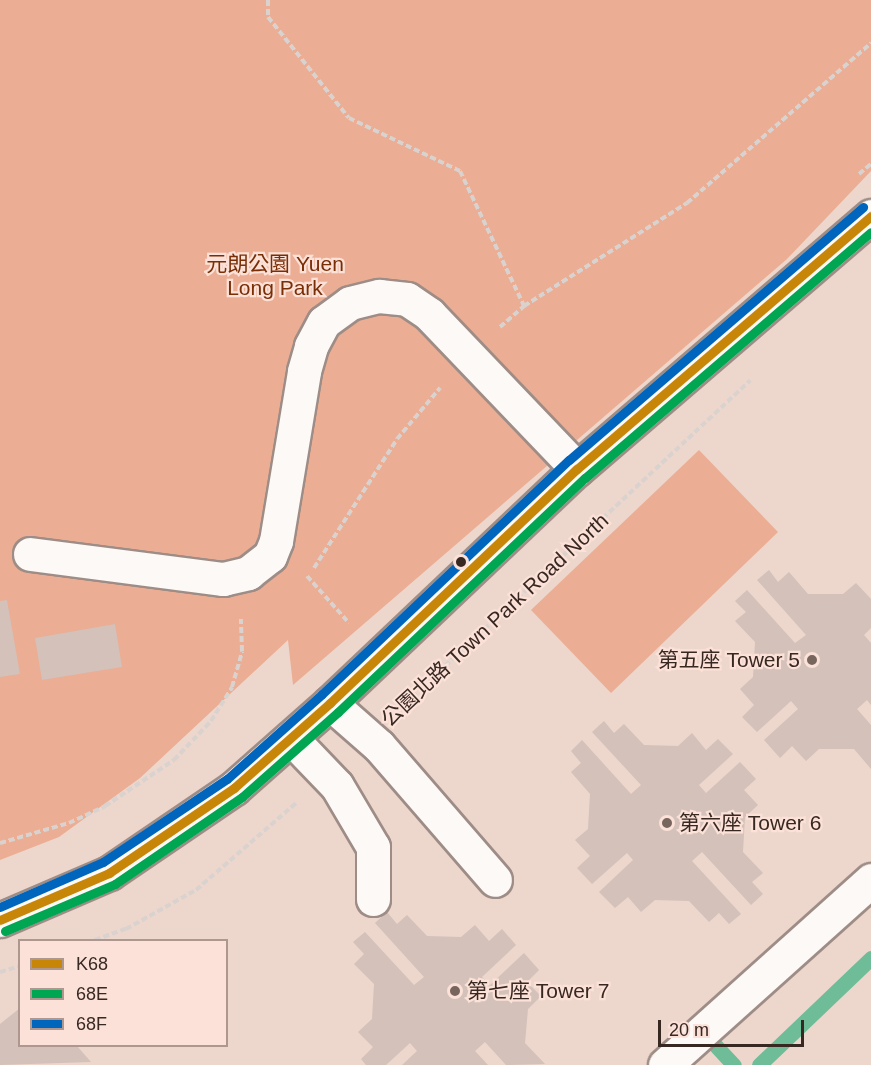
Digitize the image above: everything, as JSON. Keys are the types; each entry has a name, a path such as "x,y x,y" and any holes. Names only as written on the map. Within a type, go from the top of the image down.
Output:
{"street":[{"path":"0,920 109,873 234,788 330,703 577,470 871,216"},
{"path":"30,554 223,579 236,578 270,556 276,541 304,371 324,322 350,303 379,296 407,299 429,314 577,470"},
{"path":"330,703 369,737 495,880"},
{"path":"291,738 326,775 373,847 373,899"},
{"path":"665,1065 871,880"}],"path":[{"path":"267,0 268,17 349,118 460,171 524,306"},
{"path":"347,624 309,576 397,439 468,353 524,306 687,203 871,43"},
{"name":"公園北路 Town Park Road North","path":"369,737 758,372"},
{"path":"0,843 69,823 105,806 155,777 194,742 222,705 239,669 243,632 236,578"},
{"path":"99,939 126,929 196,890 256,841 326,775"},
{"path":"0,972 18,967"}],"green space":[{"name":"元朗公園 Yuen Long Park","path":"0,0 871,0 871,171 787,259 293,685 288,640 140,778 59,837 0,860"},
{"path":"699,450 778,532 611,693 531,610"}],"building":[{"name":"第五座 Tower 5","path":"769,570 778,582 789,572 808,594 843,594 856,583 871,599 871,628 864,635 871,643 871,705 867,700 857,709 871,725 871,769 854,749 819,749 806,761 792,746 780,758 764,740 798,709 791,701 757,732 742,717 754,705 740,689 753,677 755,642 735,621 746,612 735,601 747,590 795,643 806,635 757,580"},
{"path":"7,600 20,674 0,677 0,601"},
{"path":"115,624 122,667 42,680 35,638"},
{"name":"第六座 Tower 6","path":"604,721 614,733 624,724 644,745 678,746 692,733 706,750 718,739 733,754 699,785 706,793 740,762 756,779 744,790 758,805 745,817 743,852 763,873 752,882 763,894 751,905 702,852 692,861 741,914 729,924 719,913 709,922 689,901 655,900 641,912 628,897 615,908 599,892 633,860 627,853 592,884 577,868 590,856 575,840 588,829 590,794 571,772 581,763 571,751 582,740 631,794 641,785 592,732"},
{"name":"第七座 Tower 7","path":"387,912 397,924 407,915 427,936 461,937 475,925 489,941 502,929 516,945 482,977 490,985 524,953 539,970 527,982 541,996 528,1009 525,1043 545,1064 506,1065 485,1042 475,1051 488,1065 402,1065 417,1051 410,1043 386,1065 366,1065 361,1059 373,1047 358,1032 372,1019 374,984 354,964 364,954 353,942 365,932 414,985 424,977 375,923"},
{"path":"18,1010 18,1047 78,1047 91,1062 0,1065 0,1024"}],"waterway":[{"path":"759,1065 871,958"},
{"path":"716,1046 734,1065"}],"transit line":[{"name":"68F","path":"0,907 103,862 227,779 322,694 569,460 863,207"},
{"name":"K68","path":"0,920 109,873 234,788 330,703 577,469 871,216"},
{"name":"68E","path":"5,931 115,884 242,797 338,712 585,478 871,232"}],"place":[{"name":"第五座 Tower 5","path":"812,660"},
{"name":"第六座 Tower 6","path":"667,823"},
{"name":"第七座 Tower 7","path":"455,991"}]}
